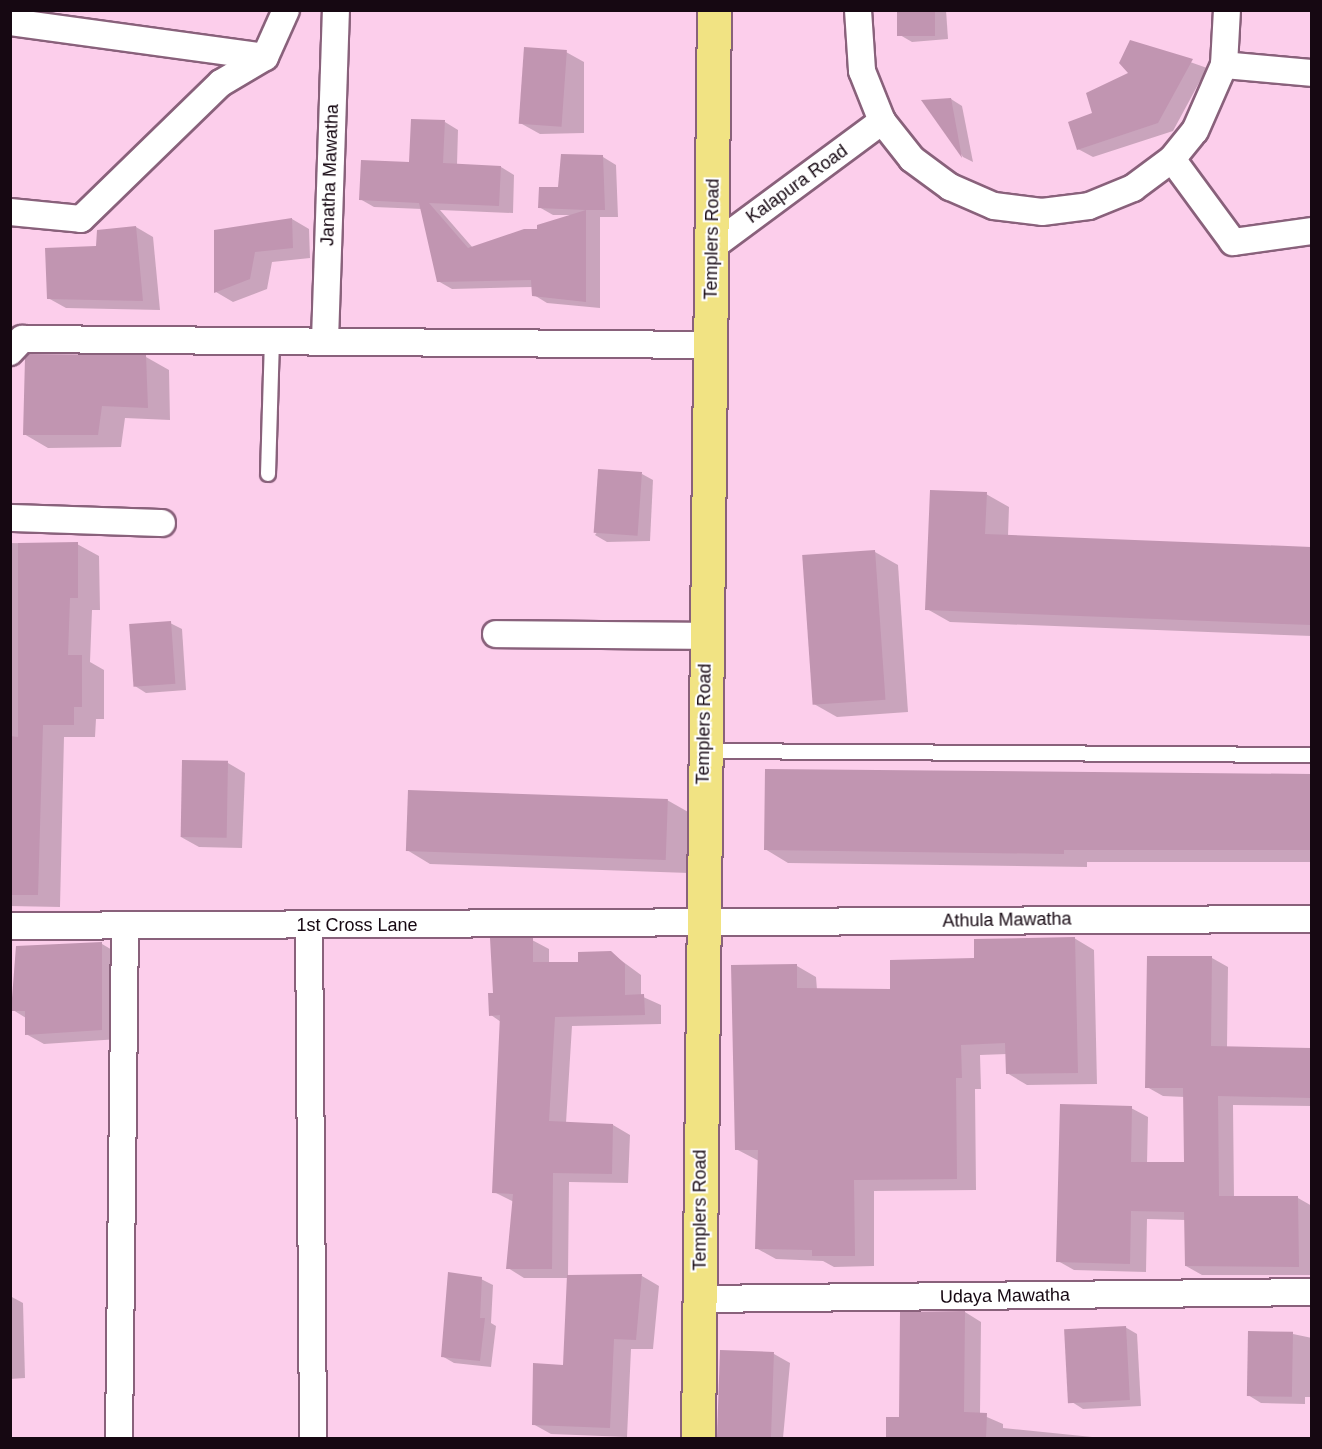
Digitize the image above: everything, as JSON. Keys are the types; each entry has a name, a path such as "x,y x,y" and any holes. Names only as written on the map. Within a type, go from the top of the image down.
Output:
{"main road":[{"name":"Templers Road","path":"698,1438 714,10"}],"street":[{"path":"10,212 81,219 221,83 264,57 286,10"},
{"name":"Janatha Mawatha","path":"325,340 336,10"},
{"path":"858,10 862,71 882,121 912,159 950,187 1004,207 1041,212 1089,206 1133,188 1172,159 1195,131 1224,64 1227,10"},
{"path":"10,22 264,57"},
{"path":"1224,64 1311,73"},
{"name":"Kalapura Road","path":"712,247 882,121"},
{"path":"1172,159 1233,242 1311,231"},
{"path":"10,352 22,339 272,339 710,345"},
{"path":"10,518 162,523"},
{"path":"496,634 706,636"},
{"name":"Athula Mawatha","path":"703,925 1311,919"},
{"path":"309,925 313,1438"},
{"name":"1st Cross Lane","path":"10,926 703,925"},
{"path":"119,1438 125,926"},
{"name":"Udaya Mawatha","path":"699,1299 1311,1292"}],"lane":[{"path":"268,474 272,339"},
{"path":"704,751 1311,755"}],"building":[{"path":"897,10 935,10 935,36 897,36"},
{"path":"1130,40 1193,59 1158,123 1077,150 1068,122 1092,113 1086,93 1128,73 1119,63"},
{"path":"524,47 567,50 562,127 519,124"},
{"path":"951,98 962,158 921,100"},
{"path":"411,119 445,120 443,163 501,166 499,206 429,203 468,248 524,229 537,229 537,225 586,210 586,302 532,296 531,280 437,282 419,203 359,200 361,160 409,162"},
{"path":"561,154 603,155 605,210 538,208 539,187 558,187"},
{"path":"292,218 293,248 255,252 250,279 214,293 214,230"},
{"path":"136,226 143,301 47,299 45,248 96,246 97,230"},
{"path":"29,354 146,355 148,408 102,406 98,435 23,435 25,358"},
{"path":"598,469 642,472 638,536 594,533"},
{"path":"930,490 987,492 985,534 1311,547 1311,625 925,610"},
{"path":"78,542 78,598 70,598 68,655 82,655 82,707 74,707 74,725 43,725 38,895 10,895 10,736 18,737 18,543"},
{"path":"875,550 885,700 813,705 802,555"},
{"path":"171,621 175,684 133,687 129,624"},
{"path":"182,760 228,761 227,838 181,837"},
{"path":"765,769 1311,774 1311,850 1064,850 1064,854 764,850"},
{"path":"408,790 668,799 666,860 406,851"},
{"path":"1075,937 1078,1073 1006,1074 1005,1043 961,1045 962,1078 956,1078 957,1179 854,1180 855,1256 812,1256 812,1250 755,1249 758,1150 735,1150 731,965 797,964 797,988 890,989 890,960 974,958 974,939"},
{"path":"490,938 533,938 533,962 578,962 578,952 611,951 625,964 625,995 644,994 645,1015 555,1017 549,1121 613,1124 612,1174 553,1173 552,1269 506,1269 513,1194 492,1193 500,1015 489,1016 488,993 493,993"},
{"path":"102,942 102,1030 25,1035 25,1011 11,1011 16,946"},
{"path":"1147,956 1212,956 1211,1046 1311,1048 1311,1098 1218,1096 1219,1196 1298,1196 1299,1267 1185,1266 1184,1212 1131,1211 1130,1264 1056,1262 1060,1104 1132,1106 1131,1162 1184,1162 1183,1088 1145,1088"},
{"path":"448,1272 482,1277 480,1318 485,1318 480,1361 441,1357"},
{"path":"642,1274 636,1340 614,1339 610,1428 532,1425 533,1363 563,1365 567,1275"},
{"path":"965,1311 964,1412 987,1413 986,1438 886,1438 886,1417 899,1417 900,1312"},
{"path":"1126,1326 1130,1400 1068,1403 1064,1329"},
{"path":"1248,1331 1293,1332 1292,1397 1247,1396"},
{"path":"720,1350 774,1352 771,1438 717,1438"}]}
